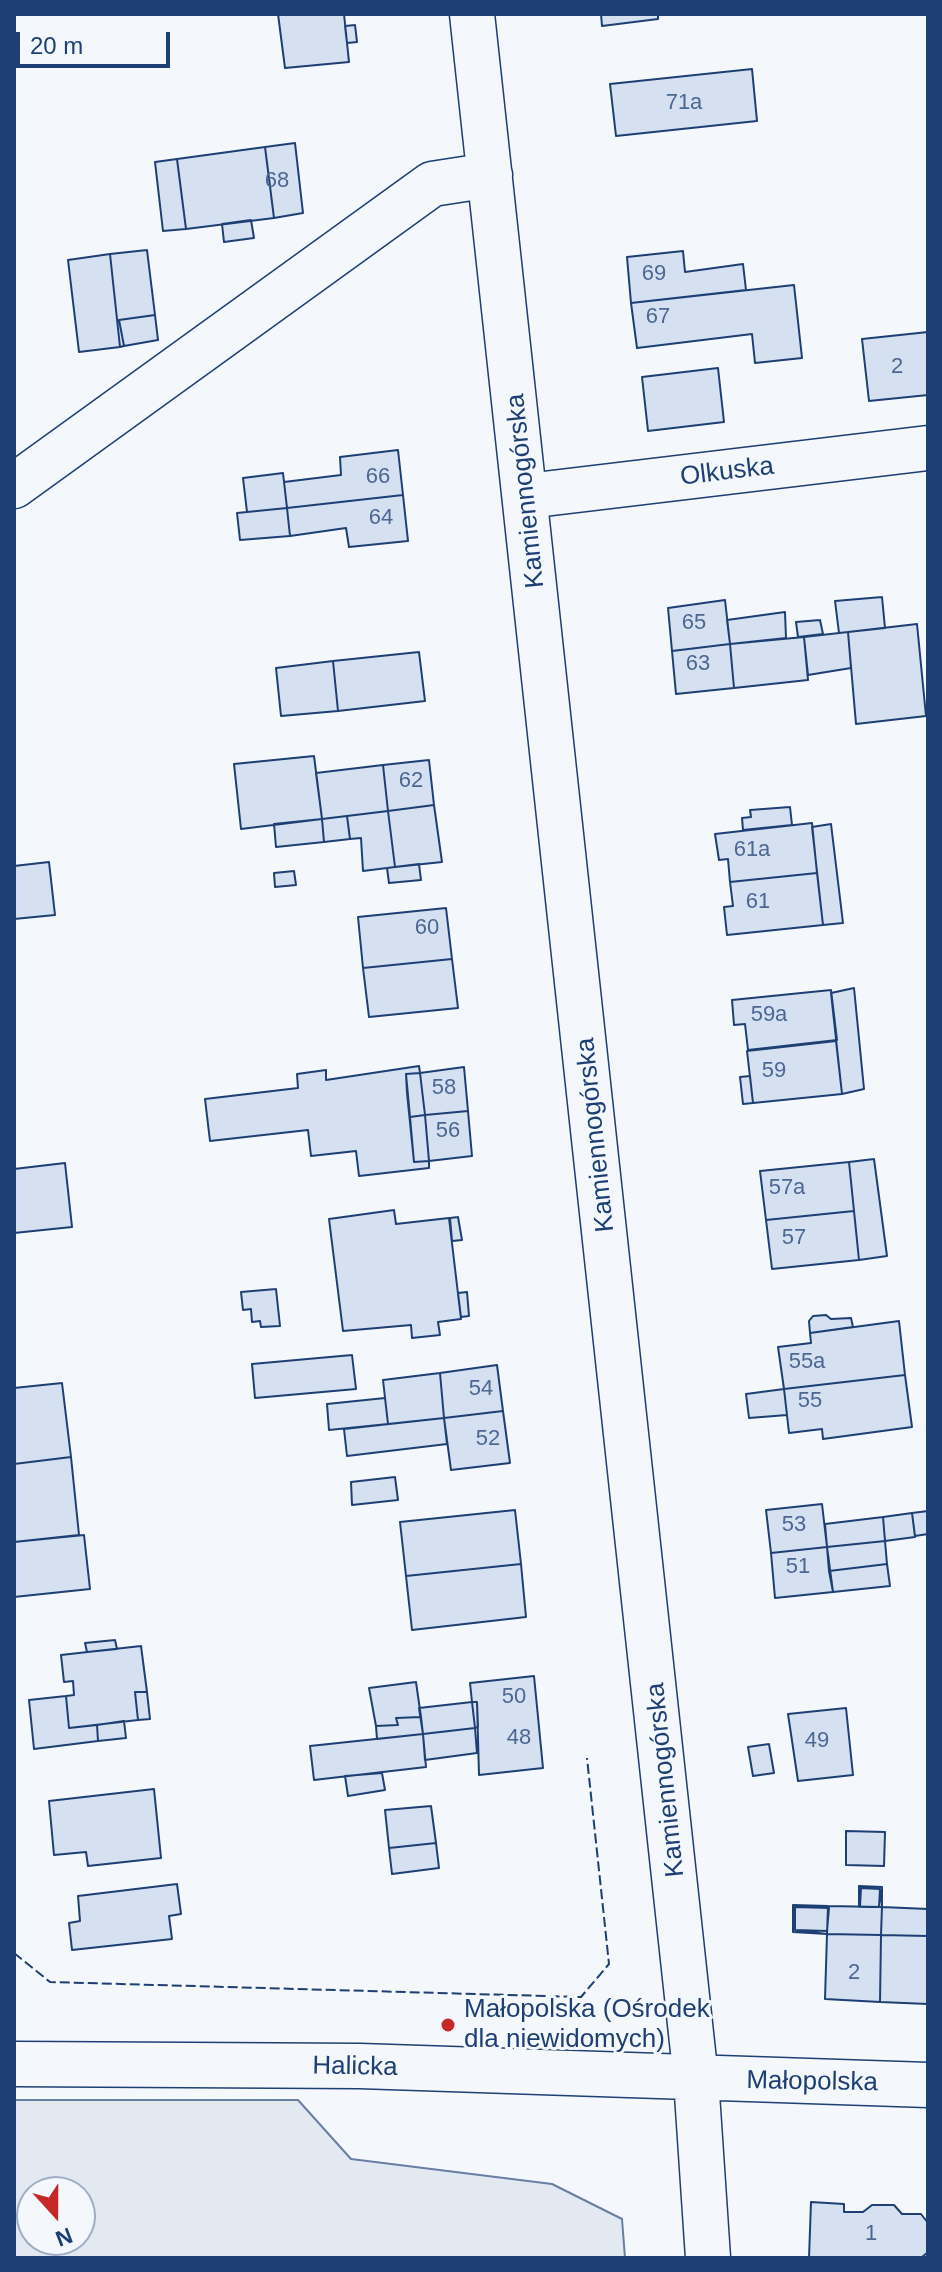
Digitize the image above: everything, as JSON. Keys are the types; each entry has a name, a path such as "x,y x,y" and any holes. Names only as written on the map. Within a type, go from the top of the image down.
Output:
{"street":[{"name":"Kamiennogórska","path":"472,14 527,496 696,2079 708,2258"},
{"path":"14,486 432,184 490,175"},
{"name":"Olkuska","path":"527,496 928,448"},
{"name":"Halicka","path":"14,2064 360,2066 696,2079"},
{"name":"Małopolska","path":"696,2079 928,2085"}],"shaded area":[{"path":"14,2100 298,2100 351,2159 552,2184 622,2219 625,2258 14,2258"}],"building":[{"path":"278,14 344,14 349,62 285,68"},
{"path":"601,14 658,14 658,19 602,26"},
{"path":"355,25 357,42 347,43 345,26"},
{"path":"752,69 757,121 616,136 610,84"},
{"path":"295,143 303,213 274,218 265,147"},
{"path":"265,147 274,218 186,229 177,159"},
{"path":"177,159 186,229 163,231 155,162"},
{"path":"251,220 254,238 224,242 222,224"},
{"path":"147,250 155,315 119,320 124,346 120,347 110,254"},
{"path":"683,251 685,272 743,264 746,290 631,303 627,257"},
{"path":"110,254 120,347 79,352 68,260"},
{"path":"794,285 802,358 755,363 752,334 637,348 631,303"},
{"path":"155,315 158,340 124,346 119,320"},
{"path":"928,332 928,395 869,401 862,339"},
{"path":"718,368 724,422 648,431 642,377"},
{"path":"398,450 403,495 287,508 284,482 341,475 340,457"},
{"path":"283,473 287,508 247,512 243,478"},
{"path":"403,495 408,541 349,547 346,528 290,536 287,508"},
{"path":"287,508 290,536 240,540 237,513"},
{"path":"882,597 885,628 839,633 835,601"},
{"path":"725,600 730,644 672,651 668,608"},
{"path":"785,612 786,638 730,644 727,620"},
{"path":"820,620 823,634 798,637 796,622"},
{"path":"917,624 926,716 856,724 848,632"},
{"path":"848,632 851,668 808,675 804,637"},
{"path":"804,637 808,680 734,688 730,644"},
{"path":"730,644 734,688 676,694 672,651"},
{"path":"419,652 425,701 338,711 333,661"},
{"path":"333,661 338,711 281,716 276,668"},
{"path":"314,756 322,819 241,829 234,764"},
{"path":"429,760 434,805 388,811 383,765"},
{"path":"383,765 388,811 322,819 316,773"},
{"path":"434,805 442,862 395,867 388,811"},
{"path":"790,807 792,825 743,830 742,818 751,817 750,810"},
{"path":"388,811 395,867 363,871 361,838 350,839 347,816"},
{"path":"347,816 350,839 324,842 322,819"},
{"path":"322,819 324,842 276,847 274,824"},
{"path":"812,823 817,873 730,882 728,859 719,860 715,834"},
{"path":"831,824 843,923 823,925 812,827"},
{"path":"49,862 55,915 14,919 14,866"},
{"path":"419,864 421,880 389,883 387,868"},
{"path":"294,871 296,885 275,887 274,873"},
{"path":"817,873 823,925 727,935 724,907 733,906 730,882"},
{"path":"446,908 452,959 363,968 358,917"},
{"path":"452,959 458,1008 369,1017 363,968"},
{"path":"854,988 864,1089 842,1094 831,993"},
{"path":"831,990 837,1040 748,1050 745,1024 734,1025 732,1000"},
{"path":"836,1041 842,1094 753,1103 747,1051"},
{"path":"419,1066 420,1073 406,1074 407,1093 414,1162 429,1161 429,1168 359,1176 356,1151 311,1156 308,1130 210,1141 205,1099 298,1088 297,1074 326,1070 326,1080"},
{"path":"464,1067 468,1111 425,1115 420,1073"},
{"path":"420,1073 425,1115 410,1117 406,1074"},
{"path":"750,1076 753,1103 743,1104 740,1077"},
{"path":"468,1111 472,1156 429,1161 425,1115"},
{"path":"425,1115 429,1161 414,1162 410,1117"},
{"path":"874,1159 887,1256 859,1260 849,1162"},
{"path":"849,1162 854,1211 766,1220 760,1171"},
{"path":"65,1163 72,1227 14,1233 14,1169"},
{"path":"394,1210 396,1224 449,1218 461,1319 438,1322 440,1335 412,1338 411,1325 343,1331 329,1219"},
{"path":"854,1211 859,1260 772,1269 766,1220"},
{"path":"458,1217 462,1240 452,1241 450,1218"},
{"path":"276,1289 280,1326 261,1327 260,1321 252,1322 251,1309 243,1310 241,1292"},
{"path":"467,1292 469,1316 461,1317 458,1293"},
{"path":"826,1315 831,1319 851,1318 853,1327 810,1333 809,1321 813,1316"},
{"path":"899,1321 905,1375 784,1389 778,1347 811,1343 810,1333"},
{"path":"352,1355 356,1389 255,1398 252,1364"},
{"path":"497,1365 503,1411 444,1418 440,1373"},
{"path":"440,1373 444,1418 388,1424 383,1380"},
{"path":"905,1375 912,1427 823,1439 822,1429 789,1433 784,1389"},
{"path":"62,1383 71,1457 14,1464 14,1388"},
{"path":"784,1389 787,1415 749,1418 746,1394"},
{"path":"385,1398 388,1424 329,1430 327,1404"},
{"path":"503,1411 510,1463 451,1470 444,1418"},
{"path":"444,1418 447,1444 347,1456 344,1429"},
{"path":"71,1457 79,1535 14,1542 14,1464"},
{"path":"395,1477 398,1500 352,1505 351,1482"},
{"path":"822,1504 827,1547 771,1553 766,1510"},
{"path":"515,1510 521,1564 406,1576 400,1522"},
{"path":"928,1511 928,1534 915,1536 912,1513"},
{"path":"912,1513 915,1537 885,1541 883,1517"},
{"path":"883,1517 885,1541 827,1547 825,1524"},
{"path":"84,1535 90,1589 14,1597 14,1542"},
{"path":"885,1541 887,1564 829,1571 827,1547"},
{"path":"827,1547 833,1592 775,1598 771,1553"},
{"path":"521,1564 526,1617 412,1630 406,1576"},
{"path":"887,1564 890,1586 833,1592 829,1571"},
{"path":"115,1640 117,1649 87,1652 85,1643"},
{"path":"141,1646 147,1692 135,1692 138,1720 69,1728 66,1696 74,1695 73,1681 64,1682 61,1655"},
{"path":"534,1676 543,1768 479,1775 477,1702 472,1702 470,1683"},
{"path":"416,1682 421,1717 396,1718 398,1725 376,1726 369,1688"},
{"path":"135,1692 147,1692 150,1719 138,1720"},
{"path":"66,1696 69,1728 97,1725 98,1741 34,1749 29,1700"},
{"path":"472,1702 475,1728 423,1734 419,1708"},
{"path":"472,1702 477,1702 478,1727 475,1728"},
{"path":"846,1708 853,1775 798,1781 788,1714"},
{"path":"421,1717 423,1734 377,1739 376,1726 398,1725 396,1718"},
{"path":"124,1721 126,1738 98,1741 97,1725"},
{"path":"475,1728 477,1753 425,1760 423,1734"},
{"path":"423,1734 426,1767 314,1780 310,1746"},
{"path":"769,1744 774,1773 753,1776 748,1747"},
{"path":"382,1773 385,1790 348,1796 345,1776"},
{"path":"154,1789 161,1858 88,1866 86,1852 54,1855 49,1801"},
{"path":"431,1806 436,1843 389,1848 385,1810"},
{"path":"846,1831 885,1832 884,1866 846,1865"},
{"path":"436,1843 439,1868 392,1874 389,1848"},
{"path":"177,1884 181,1914 169,1916 172,1939 72,1950 69,1923 80,1921 78,1896"},
{"path":"859,1886 882,1887 882,1907 880,1889 861,1888 859,1907"},
{"path":"861,1888 880,1889 879,1907 860,1907"},
{"path":"793,1905 828,1906 795,1907 795,1930 827,1934 793,1932"},
{"path":"828,1906 882,1907 881,1935 827,1934"},
{"path":"795,1907 829,1908 827,1931 795,1930"},
{"path":"882,1907 928,1909 928,1936 881,1935"},
{"path":"827,1934 881,1935 880,2002 825,1999"},
{"path":"881,1935 928,1936 928,2004 880,2002"},
{"path":"811,2202 844,2204 844,2212 863,2212 872,2205 894,2205 902,2214 921,2214 928,2223 928,2252 921,2258 809,2258"}],"fence":[{"path":"14,1953 50,1982 581,1997 609,1964 587,1758"}],"place":[{"name":"Małopolska (Ośrodek dla niewidomych)","path":"448,2025"}]}
